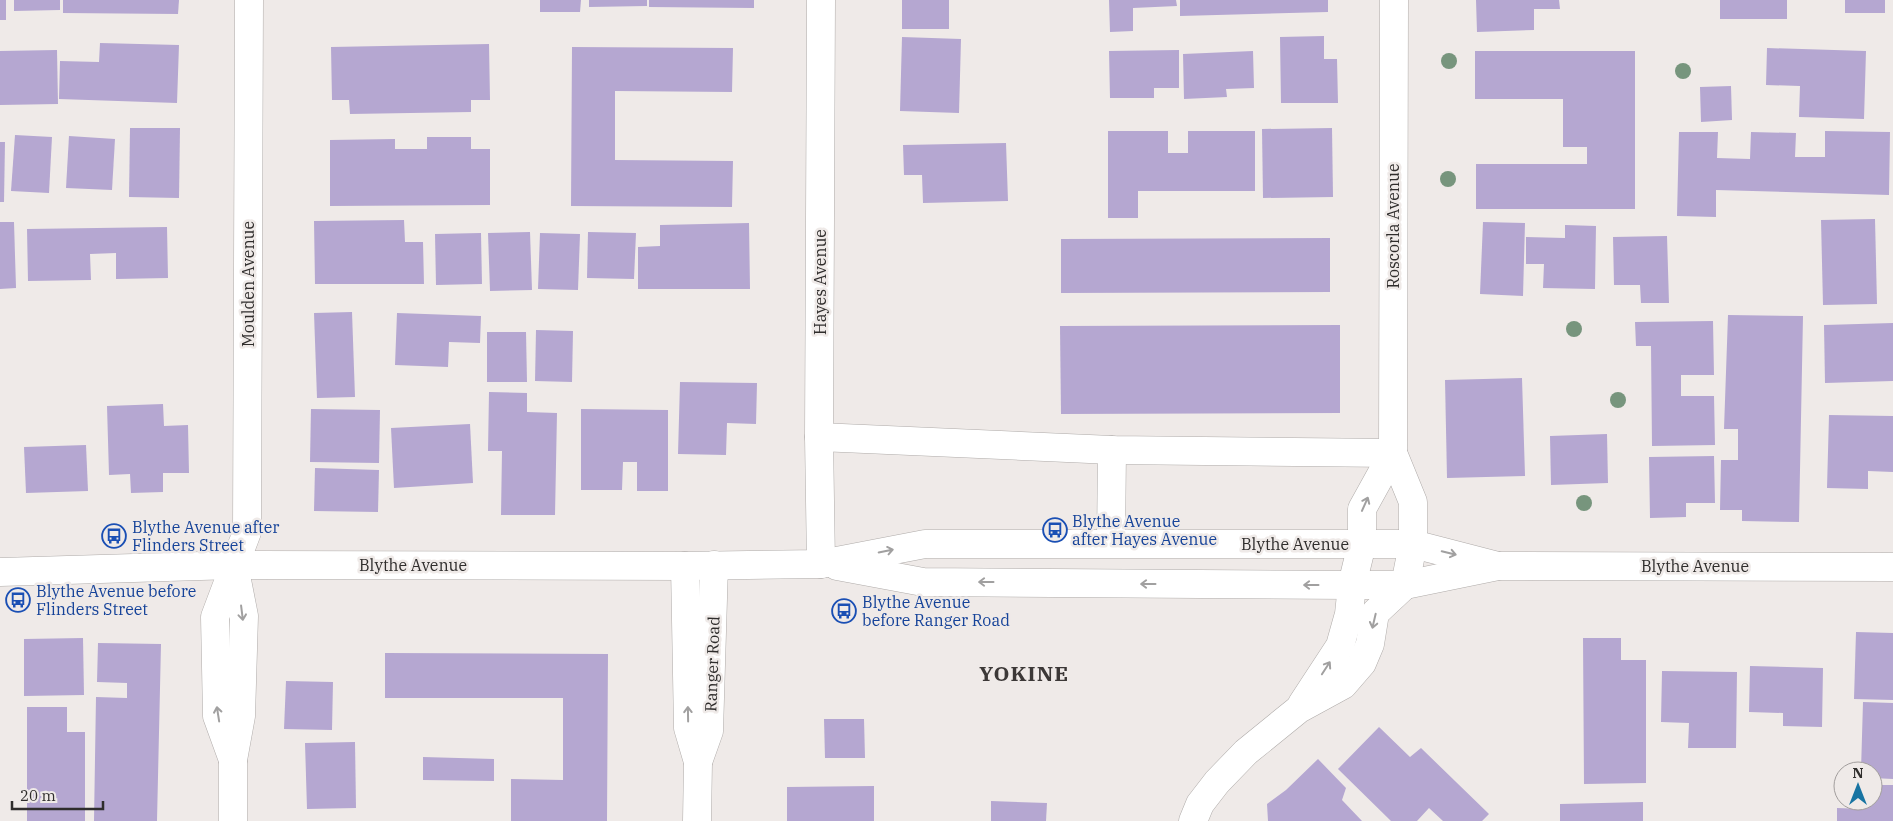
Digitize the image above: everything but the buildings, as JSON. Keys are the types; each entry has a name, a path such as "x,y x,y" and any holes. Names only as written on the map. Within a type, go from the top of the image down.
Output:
{"street":[{"name":"Moulden Avenue","path":"233,821 233,760 217,716 215,617 247,532 249,0"},
{"name":"Hayes Avenue","path":"821,0 821,564"},
{"name":"Roscorla Avenue","path":"1394,0 1393,452 1414,502 1414,544 1405,585"},
{"path":"820,437 1112,450 1393,452"},
{"path":"1111,543 1112,450"},
{"name":"Roscorla Avenue","path":"1299,709 1340,646 1349,614 1352,585 1362,544 1362,509 1393,452"},
{"name":"Blythe Avenue","path":"2,571 234,565 685,566 821,564 924,544 1111,543 1414,544 1498,566"},
{"name":"Blythe Avenue","path":"821,564 923,582 1352,585 1405,585 1498,566 1893,567"},
{"name":"Ranger Road","path":"698,762 709,731 714,565"},
{"name":"Ranger Road","path":"685,566 688,728 698,762 697,821"},
{"path":"1193,821 1200,804 1217,782 1246,752 1299,709 1342,685 1362,663 1370,644 1375,613 1405,585"}],"place":[{"name":"Blythe Avenue after Hayes Avenue","path":"1055,530"},
{"name":"Blythe Avenue after Flinders Street","path":"114,536"},
{"name":"Blythe Avenue before Flinders Street","path":"18,600"},
{"name":"Blythe Avenue before Ranger Road","path":"844,611"}],"district":[{"name":"YOKINE","path":"1024,673"}]}
